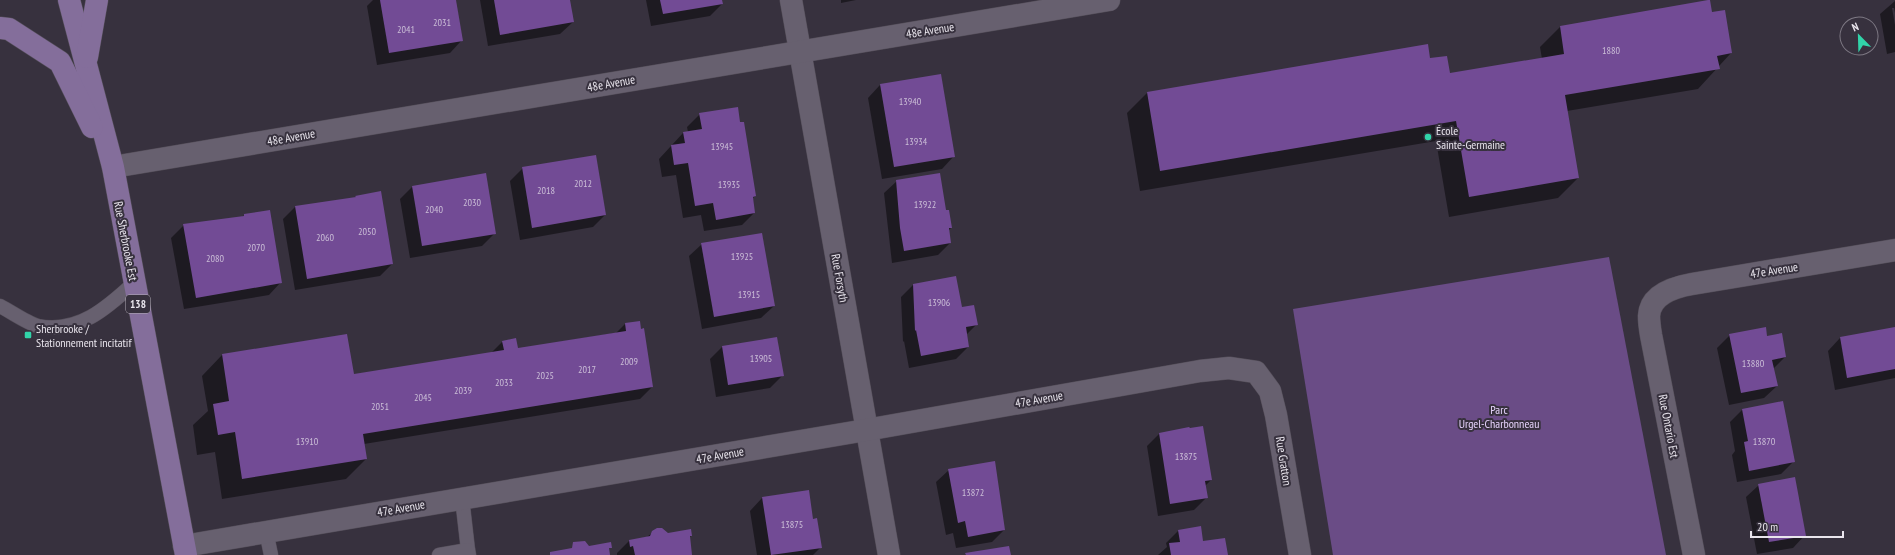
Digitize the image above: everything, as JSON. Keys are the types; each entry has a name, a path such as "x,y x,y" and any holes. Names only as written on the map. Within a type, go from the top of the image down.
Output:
{"main road":[{"name":"Rue Sherbrooke Est","path":"68,0 113,167 185,550"},
{"path":"86,64 97,0"},
{"path":"0,28 9,29 60,62 113,167"}],"street":[{"name":"Rue Forsyth","path":"791,0 889,555"},
{"name":"48e Avenue","path":"113,167 1109,0"},
{"name":"47e Avenue","path":"1656,298 1672,288 1895,250"},
{"name":"Rue Ontario Est","path":"1656,298 1649,314 1651,335 1694,555"},
{"name":"47e Avenue","path":"185,550 266,531 866,430 1200,371 1229,368 1256,372"},
{"name":"Rue Gratton","path":"1256,372 1270,391 1276,415 1300,555"}],"lane":[{"path":"0,306 36,326 60,328 83,320 106,309 134,283"},
{"path":"438,555 469,552 462,498"},
{"path":"266,531 271,555"}],"green space":[{"name":"Parc Urgel-Charbonneau","path":"1609,257 1666,555 1333,555 1293,309"}],"building":[{"path":"380,0 456,0 463,41 389,53"},
{"path":"494,0 570,0 574,22 500,35"},
{"path":"660,0 722,0 723,4 663,14"},
{"path":"1710,0 1712,12 1725,10 1732,53 1717,56 1720,69 1565,95 1579,178 1469,197 1456,121 1160,171 1147,92 1428,44 1430,58 1447,56 1450,73 1564,54 1560,26"},
{"path":"941,74 955,157 894,167 880,84"},
{"path":"738,107 740,122 744,122 756,196 753,197 755,213 716,220 713,203 695,206 688,163 674,165 671,145 685,143 683,132 702,129 699,113"},
{"path":"596,155 606,215 532,228 522,167"},
{"path":"486,173 496,234 422,246 412,186"},
{"path":"940,173 946,210 949,210 952,228 949,228 951,243 904,251 900,228 896,180"},
{"path":"381,191 393,264 307,279 295,206 356,197 355,196"},
{"path":"270,210 282,283 196,298 183,224 244,216 244,214"},
{"path":"762,233 775,306 714,317 701,243"},
{"path":"956,276 962,307 974,305 978,325 966,327 969,347 921,356 916,330 915,331 913,284"},
{"path":"640,321 641,329 644,328 653,387 363,434 367,459 242,479 235,432 218,435 213,404 229,401 222,354 347,334 354,374 504,350 502,341 516,338 518,348 626,331 625,323"},
{"path":"1766,327 1767,336 1782,333 1786,357 1772,360 1778,386 1741,393 1729,334"},
{"path":"1895,327 1895,369 1847,378 1840,337"},
{"path":"777,337 784,376 728,385 722,346"},
{"path":"1783,401 1795,462 1749,471 1744,442 1748,441 1742,409"},
{"path":"1203,426 1212,480 1205,481 1208,498 1170,504 1159,433 1189,427"},
{"path":"995,461 1005,530 968,537 965,521 958,523 948,469"},
{"path":"1795,477 1806,536 1769,542 1758,484"},
{"path":"809,490 813,519 817,518 822,548 771,555 762,497"},
{"path":"1201,526 1203,541 1225,538 1228,555 1171,555 1169,543 1180,542 1178,530"},
{"path":"657,528 662,528 668,533 691,529 692,536 690,536 692,555 635,555 633,546 630,547 629,540 650,536 652,531"},
{"path":"585,541 589,546 611,542 612,548 609,548 610,555 550,555 550,552 572,548 573,542"},
{"path":"1009,546 1011,555 966,555 965,553"}],"place":[{"name":"École Sainte-Germaine","path":"1428,137"},
{"name":"Sherbrooke / Stationnement incitatif","path":"28,335"}]}
